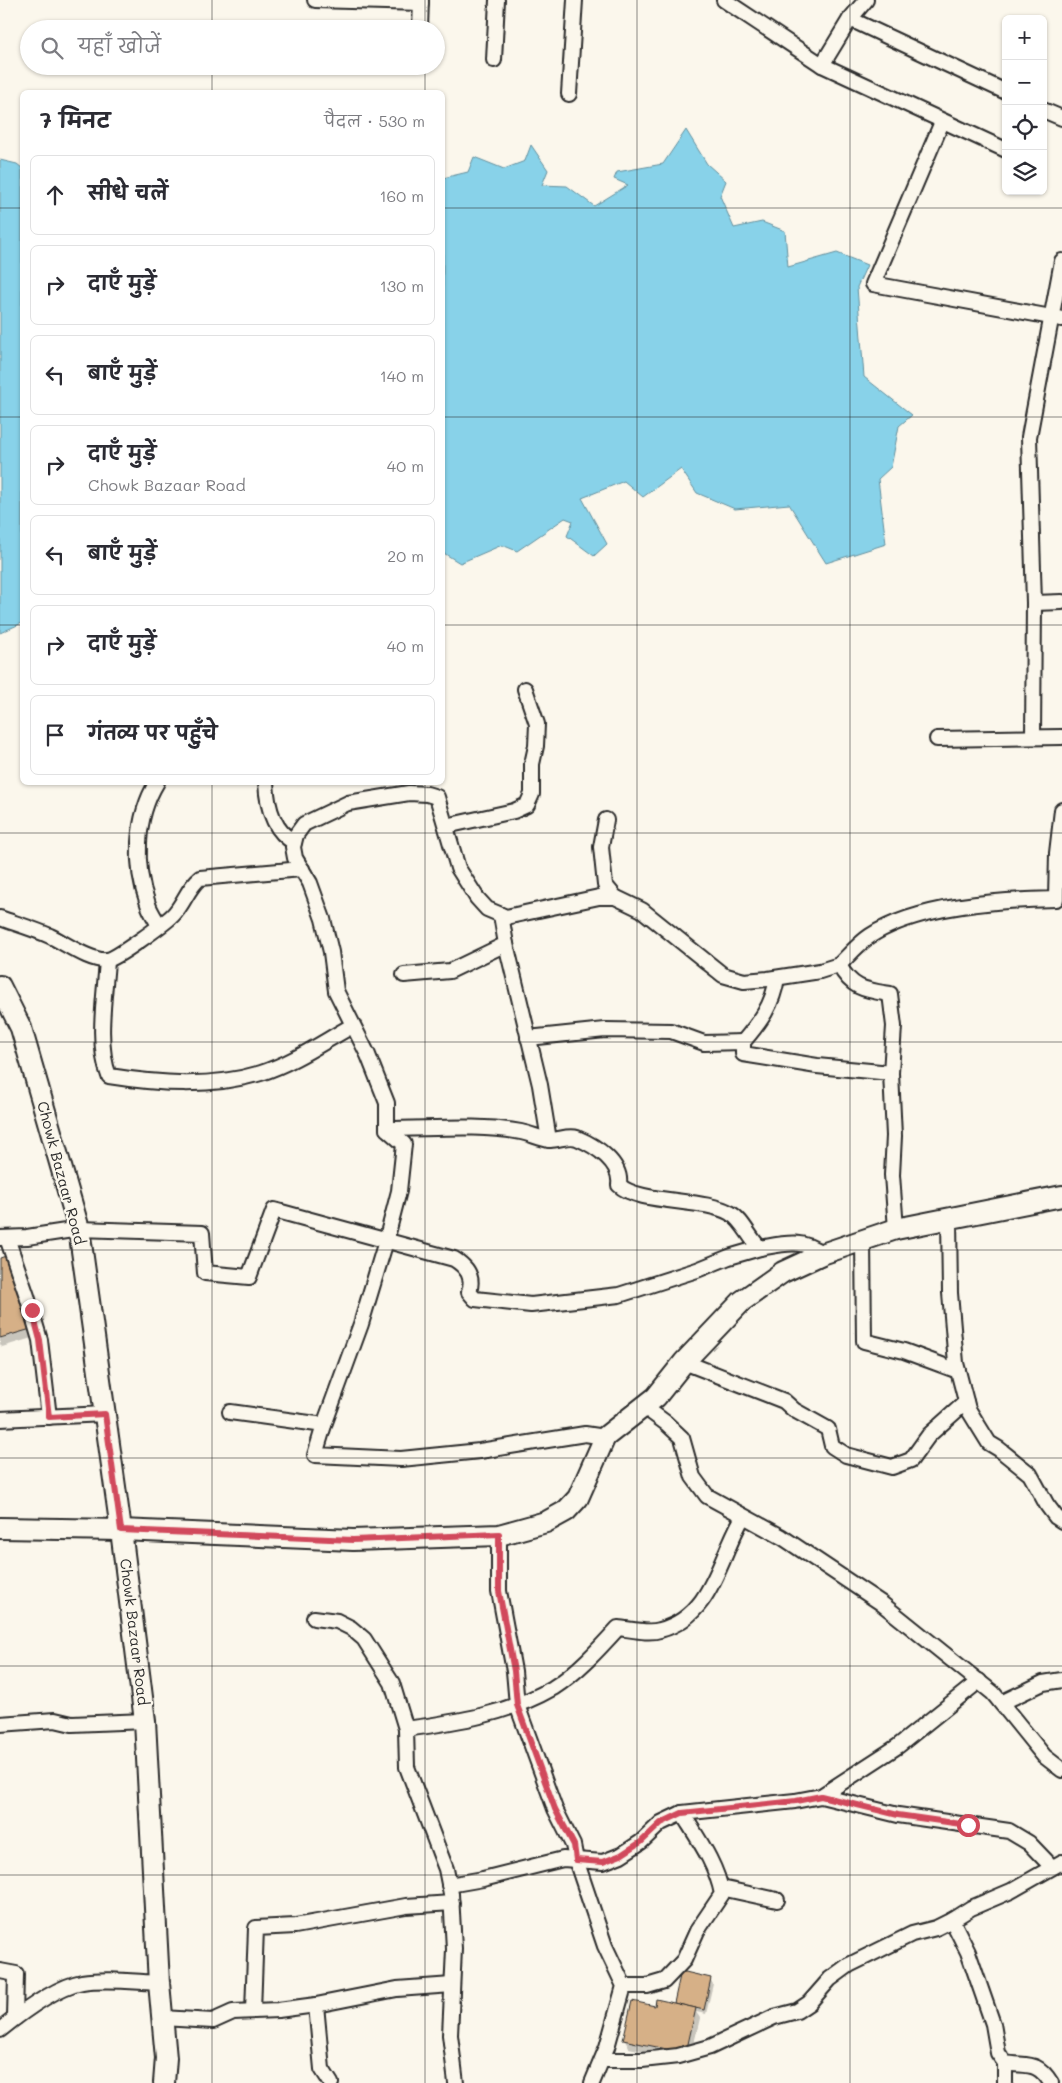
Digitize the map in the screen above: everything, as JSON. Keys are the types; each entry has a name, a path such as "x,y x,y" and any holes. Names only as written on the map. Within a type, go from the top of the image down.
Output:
{"street":[{"path":"315,0 421,2 420,20"},
{"path":"494,60 497,0"},
{"path":"569,94 575,0"},
{"path":"724,0 822,65 1002,148"},
{"path":"822,65 850,19 866,0"},
{"path":"850,19 1002,90"},
{"path":"1047,112 1062,118"},
{"path":"942,122 873,284 1057,318"},
{"path":"1033,737 1034,603 1028,437 1057,318 1062,261"},
{"path":"1034,603 1062,602"},
{"path":"446,826 514,811 527,805 532,794 532,764 536,746 537,724 525,689"},
{"path":"937,739 1062,736"},
{"path":"156,785 147,804 138,840 140,873 148,905 159,925"},
{"path":"267,785 274,821 285,837 294,842"},
{"path":"605,1437 585,1434 480,1451 401,1459 347,1458 315,1455 361,1324 386,1241 399,1191 404,1144 387,1129 387,1103 368,1055 336,991 331,952 322,919 315,896 295,858 294,842 296,835 304,824 348,803 409,793 437,797 458,868 487,908 506,917 599,897 615,896"},
{"path":"606,820 600,847 605,885 615,896 642,910 723,975 744,981 820,971 839,965 851,952 871,936 898,923 941,910 1002,900 1059,901 1062,810"},
{"path":"0,918 50,936 94,958 107,960 120,954 173,915 195,882 200,878 302,869"},
{"path":"502,915 506,944 540,1085 549,1140"},
{"path":"404,976 450,971 506,944"},
{"path":"107,960 103,1038 105,1065 109,1076 150,1082 191,1084 236,1078 262,1072 294,1058 352,1026"},
{"path":"839,965 846,978 862,989 890,994 894,1026 891,1073 894,1136 892,1174 896,1229"},
{"path":"777,978 773,998 767,1011 743,1042 743,1054 817,1066 891,1073"},
{"name":"Chowk Bazaar Road","path":"0,986 21,1028 79,1229 121,1530 145,1721 162,2018 166,2058 164,2083"},
{"path":"528,1038 605,1030 672,1031 704,1042 743,1042"},
{"path":"387,1129 478,1129 521,1132 549,1140 575,1137 598,1150 616,1165 621,1175 619,1185 624,1190 665,1199 714,1206 732,1214 752,1241 760,1248"},
{"path":"0,1528 121,1530 353,1540 499,1534 546,1522 566,1511 578,1498 605,1437 656,1397 684,1362 742,1301 783,1272 822,1254 896,1229 1062,1196"},
{"path":"49,1417 40,1340 27,1296 4,1238 79,1229 202,1233 205,1273 249,1277 274,1210 440,1254 463,1264 470,1274 472,1283 469,1292 475,1299 531,1305 619,1295 696,1270 729,1256 760,1248 786,1244 806,1244 822,1254"},
{"path":"949,1218 950,1293 958,1371 966,1402 978,1428 989,1443 1030,1474 1047,1505 1056,1517 1062,1521"},
{"path":"863,1239 864,1340 904,1351 958,1371"},
{"path":"684,1362 784,1401 794,1410 828,1429 832,1446 846,1455 892,1467 911,1460 929,1435 966,1402"},
{"path":"643,1406 682,1438 693,1477 707,1496 782,1538 881,1603 979,1681 1001,1703 1044,1756 1062,1770"},
{"path":"230,1412 324,1425"},
{"path":"0,1419 105,1414"},
{"path":"406,1729 447,1724 485,1716 517,1705 554,1687 582,1665 618,1628 658,1631 684,1621 706,1596 723,1563 732,1536 743,1517"},
{"path":"499,1534 499,1591 514,1671 517,1705 555,1809 574,1845 576,1860 605,1946 624,1986 607,2047 592,2083"},
{"path":"314,1618 338,1621 351,1628 364,1639 392,1683 406,1729 407,1768 439,1849 450,1885 454,1949 450,2035 456,2083"},
{"path":"1001,1703 1043,1683 1062,1680"},
{"path":"450,1885 483,1879 563,1859 603,1862 621,1855 641,1842 661,1823 682,1813 796,1801 821,1796 898,1746 979,1681"},
{"path":"0,1724 55,1720 72,1724 145,1721"},
{"path":"602,2060 642,2060 678,2056 710,2047 774,2018 797,2011 809,2003 830,1980 849,1965 912,1934 936,1928 971,1908 1038,1877 1057,1864 1009,1831 898,1815 821,1796"},
{"path":"624,1986 647,1986 664,1981 684,1960 697,1931 722,1894 704,1847 682,1813"},
{"path":"720,1888 777,1900"},
{"path":"253,2011 256,1928 295,1926 406,1906 452,1902"},
{"path":"952,1920 968,1952 993,2024 994,2039 998,2053 1005,2063 1005,2083"},
{"path":"0,1971 16,1974 15,2018"},
{"path":"0,2030 15,2018 59,1990 82,1982 160,1983"},
{"path":"162,2018 213,2021 233,2012 316,2005 397,1989 452,1985"},
{"path":"316,2005 322,2069 331,2083"},
{"path":"1005,2063 1034,2065 1046,2075 1051,2083"}],"water":[{"path":"686,130 707,164 726,181 720,196 734,228 762,222 785,231 788,267 837,253 867,265 857,287 864,377 912,415 899,426 891,467 878,479 886,544 826,563 789,504 735,509 697,493 681,469 643,497 624,481 582,498 607,544 594,556 567,536 573,521 565,518 517,551 502,545 460,563 445,554 445,178 468,172 474,157 504,169 525,161 531,145 548,170 542,185 567,186 594,206 628,185 614,179 617,172 663,164"},
{"path":"0,160 20,166 20,624 0,633"}],"building":[{"path":"9,1255 31,1329 0,1338 0,1258"},
{"path":"681,1971 711,1978 704,2010 674,2003"},
{"path":"656,1999 696,2008 686,2053 623,2040 632,2001 655,2006"}],"route":[{"path":"32,1310 40,1340 49,1417 105,1414 121,1530 353,1540 499,1534 499,1591 514,1671 517,1705 555,1809 574,1845 576,1860 603,1862 621,1855 641,1842 661,1823 682,1813 796,1801 821,1796 898,1815 968,1825"}]}
